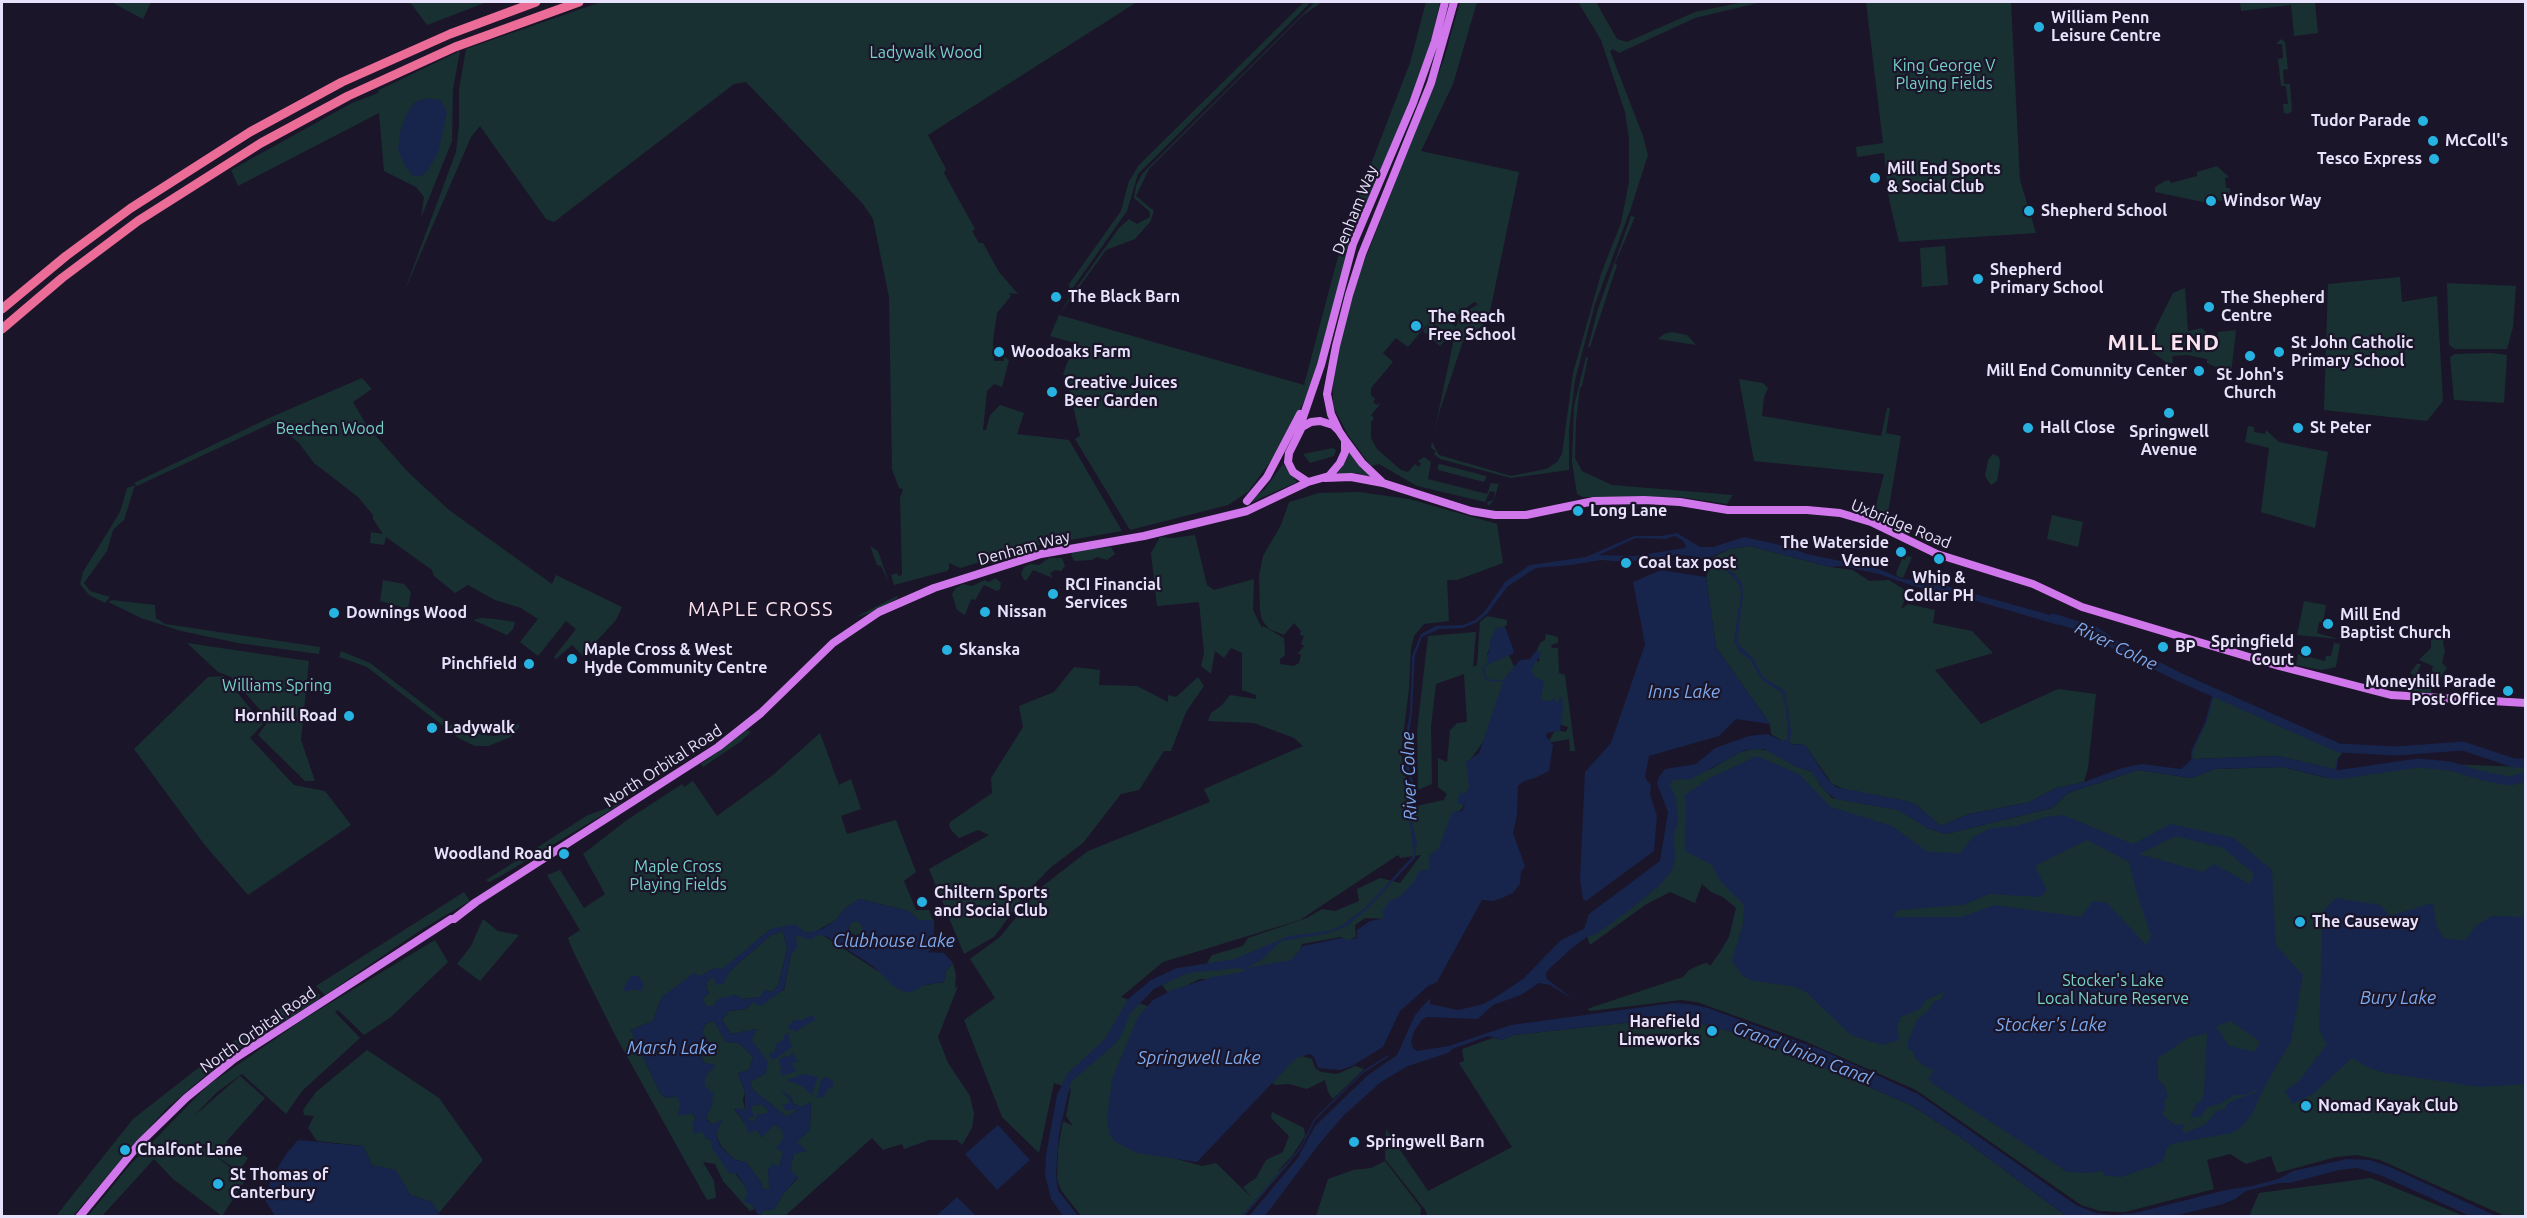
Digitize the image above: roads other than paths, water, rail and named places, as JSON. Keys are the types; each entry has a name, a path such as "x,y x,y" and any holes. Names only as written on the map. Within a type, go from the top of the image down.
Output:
{"highway":[{"path":"2,309 57,263 112,222 250,132 342,82 462,29 536,2"},
{"path":"2,329 62,278 171,199 261,143 348,96 455,47 579,2"}],"main road":[{"name":"Denham Way","path":"1298,432 1312,392 1353,244 1416,96 1445,2"},
{"name":"Denham Way","path":"1339,431 1330,414 1327,398 1336,346 1349,296 1362,254 1431,83 1448,30 1454,2"},
{"path":"1247,501 1276,463 1312,392"},
{"path":"1235,513 1265,485 1289,453 1298,432 1307,424 1316,421 1333,425 1345,440 1343,459 1325,478 1308,482 1293,472 1288,462 1289,453"},
{"name":"Uxbridge Road","path":"1345,440 1362,463 1383,483"},
{"name":"Uxbridge Road","path":"1325,478 1351,477 1383,483 1471,511 1495,515 1526,515 1594,501 1644,500 1680,502 1728,510 1807,510 1840,513 1871,522 1937,554 2033,584 2082,607 2146,627 2391,695 2523,703"},
{"name":"Denham Way","path":"833,643 879,612 944,584 1041,554 1144,536 1246,511 1308,482"},
{"name":"North Orbital Road","path":"80,1216 140,1143 213,1075 265,1038 451,919 452,915 462,911 717,747 761,713 833,643"}],"water":[{"path":"428,98 440,100 447,112 438,153 428,170 420,177 412,175 404,164 398,149 400,132 406,115 415,102"},
{"name":"Springwell Lake","path":"1677,533 1700,547 1713,547 1744,537 1785,546 1807,554 1879,569 1902,579 1929,581 2064,619 2058,625 1953,594 1916,587 1879,574 1842,566 1830,567 1750,546 1730,549 1708,558 1735,574 1742,583 1743,596 1737,643 1754,659 1763,677 1785,691 1791,730 1790,744 1805,745 1828,780 1836,787 1915,804 1941,826 1969,814 2030,802 2056,788 2142,764 2181,769 2192,759 2278,756 2335,769 2337,759 2343,751 2338,759 2336,775 2328,778 2282,767 2215,769 2191,778 2138,770 2068,793 2052,808 1946,834 1927,828 1898,810 1836,799 1824,790 1811,771 1799,768 1764,749 1745,750 1691,779 1672,780 1670,785 1676,798 1678,822 1674,835 1675,859 1672,870 1661,884 1627,912 1572,948 1548,970 1547,979 1573,999 1550,985 1539,983 1521,995 1493,1005 1478,1019 1427,1017 1414,1031 1411,1042 1413,1048 1417,1051 1449,1046 1511,1025 1673,1003 1689,1004 1708,1008 1822,1050 1918,1094 2076,1205 2096,1213 2113,1215 2135,1213 2226,1190 2252,1186 2278,1179 2293,1171 2347,1159 2370,1160 2390,1167 2496,1216 2470,1216 2380,1175 2357,1168 2246,1191 2223,1204 2174,1216 2066,1216 1960,1137 1911,1105 1741,1032 1732,1032 1679,1017 1514,1035 1502,1040 1488,1036 1452,1049 1448,1053 1408,1066 1381,1082 1344,1115 1265,1216 1249,1216 1297,1159 1315,1126 1368,1075 1397,1055 1415,1015 1430,998 1430,1004 1458,1010 1491,1000 1523,979 1561,940 1584,929 1589,914 1660,861 1668,812 1657,784 1665,769 1696,764 1715,748 1749,736 1767,734 1783,741 1788,739 1786,708 1782,693 1762,680 1750,659 1739,652 1734,641 1741,593 1737,581 1725,570 1705,560 1692,556 1675,555 1627,562 1601,560 1536,568 1508,586 1487,614 1476,623 1463,628 1439,629 1422,637 1415,656 1412,713 1406,756 1414,785 1411,820 1417,842 1415,858 1368,908 1347,926 1325,934 1281,941 1261,960 1246,968 1291,960 1303,946 1341,938 1347,940 1357,938 1357,930 1370,921 1385,918 1382,912 1390,900 1397,899 1413,883 1419,871 1429,869 1429,856 1439,848 1452,812 1462,811 1465,805 1457,803 1460,793 1466,793 1469,787 1466,762 1479,753 1504,679 1520,660 1530,659 1537,650 1541,654 1531,670 1535,677 1544,681 1541,700 1550,701 1554,698 1558,704 1559,697 1562,698 1563,710 1560,731 1547,733 1546,736 1553,745 1549,771 1524,781 1518,786 1517,815 1513,833 1525,866 1521,872 1520,884 1513,893 1502,898 1493,901 1482,900 1437,982 1428,986 1400,1011 1383,1047 1352,1066 1340,1070 1318,1068 1314,1057 1310,1054 1296,1058 1197,1162 1137,1153 1114,1141 1107,1120 1112,1079 1138,1017 1153,1000 1172,990 1213,977 1243,972 1245,969 1188,973 1154,989 1130,1014 1115,1044 1071,1082 1059,1134 1056,1174 1058,1190 1078,1216 1063,1216 1051,1199 1045,1175 1046,1155 1057,1095 1067,1074 1105,1039 1128,999 1151,980 1177,968 1235,959 1289,936 1328,931 1341,926 1366,907 1414,855 1409,819 1412,786 1404,763 1403,751 1410,712 1412,656 1421,634 1436,626 1463,625 1475,620 1485,611 1505,582 1530,565 1586,557 1634,536 1662,536","holes":["1675,536 1686,545 1685,548 1634,556 1599,555 1636,538 1665,539"]},
{"name":"Inns Lake","path":"1661,570 1706,577 1716,647 1770,724 1736,719 1719,736 1649,756 1645,777 1651,786 1650,794 1657,816 1654,851 1586,901 1583,899 1580,879 1585,772 1611,743 1645,644 1633,582"},
{"path":"1505,627 1514,651 1513,654 1491,663 1487,662 1490,642 1496,628"},
{"name":"Stocker's Lake","path":"1757,756 1799,774 1831,807 1892,826 1928,852 1960,853 1973,837 1991,828 2016,826 2046,817 2063,815 2133,844 2171,824 2234,838 2272,870 2276,945 2303,975 2291,1041 2251,1116 2240,1128 2231,1133 2171,1144 2163,1160 2156,1165 2121,1177 2106,1176 2101,1171 2067,1172 1932,1083 1928,1079 1934,1070 1924,1066 1915,1058 1913,1051 1908,1050 1908,1041 1917,1020 1929,1010 1933,1002 1941,999 1944,992 1926,1000 1920,1009 1899,1018 1900,1021 1897,1024 1899,1040 1882,1045 1851,1035 1807,993 1796,987 1750,980 1743,976 1732,961 1743,924 1744,905 1720,881 1712,865 1685,851 1686,803 1684,796 1708,779","holes":["2176,836 2223,848 2254,874 2250,884 2214,864 2203,872 2139,854","2087,840 2129,862 2151,936 2146,945 2107,903 2093,901 2081,917 1995,905 1962,917 1893,917 1898,910 1963,905 1989,894 2040,897 2047,890 2035,866","2231,1021 2260,1042 2255,1052 2229,1046 2216,1026","2207,1033 2204,1092 2201,1102 2195,1104 2196,1107 2191,1114 2192,1118 2201,1117 2207,1107 2220,1104 2234,1095 2246,1095 2256,1090 2257,1092 2232,1101 2226,1105 2225,1109 2216,1111 2206,1124 2185,1133 2182,1129 2184,1124 2175,1125 2162,1114 2166,1107 2164,1101 2168,1097 2165,1086 2158,1080 2158,1058 2188,1038"]},
{"name":"Bury Lake","path":"2336,898 2380,905 2390,916 2433,903 2437,927 2445,939 2465,940 2477,925 2492,916 2525,917 2525,1084 2479,1087 2385,1073 2369,1068 2352,1058 2313,1094 2293,1104 2285,1091 2299,1081 2327,1044 2319,1029 2323,911"},
{"name":"Marsh Lake","path":"859,899 908,911 919,920 934,920 934,938 938,941 943,940 945,943 942,947 935,946 928,952 944,953 953,963 946,971 944,982 925,985 911,992 905,992 893,986 873,966 826,936 817,935 811,940 796,935 797,948 791,954 784,989 761,1006 753,1002 746,1009 729,1011 722,1020 731,1034 756,1029 752,1040 768,1062 766,1073 750,1082 753,1090 787,1117 799,1109 787,1111 782,1105 789,1103 789,1099 779,1088 791,1097 793,1104 802,1107 811,1102 810,1129 797,1142 807,1151 794,1154 790,1169 798,1177 774,1209 763,1211 759,1216 752,1205 743,1202 747,1194 746,1188 737,1174 729,1173 711,1146 711,1140 707,1139 702,1132 694,1134 692,1123 696,1119 692,1113 680,1116 678,1113 680,1104 676,1096 665,1098 659,1091 631,1030 653,1021 662,997 694,973 699,976 715,968 722,969 771,929 795,924 806,933 822,929 836,920 843,910","holes":["857,921 863,928 860,934 855,936 851,934 848,928 852,922","783,931 787,950 778,986 772,992 764,990 760,997 743,999 735,995 718,999 713,1006 706,1006 702,998 710,993 706,989 707,981 713,977 717,985 723,984 730,971 771,935","714,1021 726,1042 739,1043 753,1057 749,1070 738,1073 745,1092 745,1110 734,1108 746,1125 748,1133 758,1130 761,1138 775,1124 782,1130 783,1139 776,1148 783,1153 779,1167 773,1163 768,1169 769,1190 763,1189 746,1162 735,1160 720,1146 716,1135 722,1119 712,1125 706,1119 712,1105 713,1093 705,1086 705,1077 716,1065 704,1063 701,1053 710,1045 702,1032 705,1024","761,1104 767,1109 767,1113 756,1115 757,1118 752,1122 747,1118 754,1117 751,1106"]},
{"path":"631,976 638,976 644,984 641,991 632,989 626,992 623,989"},
{"path":"812,1015 816,1019 795,1032 787,1027 795,1020 802,1020"},
{"path":"788,1033 792,1047 774,1060 769,1058 777,1043 783,1040 785,1034"},
{"path":"792,1052 798,1062 791,1063 797,1071 782,1076 780,1071 783,1067 780,1067 779,1059 790,1057"},
{"path":"804,1074 818,1077 812,1095 802,1086 786,1080"},
{"path":"825,1077 832,1080 834,1087 828,1089 824,1097 817,1098 821,1079"},
{"path":"998,1125 1030,1160 997,1190 965,1154"},
{"path":"298,1140 363,1146 372,1165 396,1170 410,1195 432,1202 441,1216 275,1216 265,1200 271,1179 286,1154"},
{"path":"957,1197 976,1216 936,1216"}],"waterway":[{"name":"River Colne","path":"2053,618 2095,631 2112,643 2179,677 2339,748 2396,751 2463,746 2514,763 2526,763"},
{"path":"1490,663 1483,668 1487,680 1503,681"},
{"path":"2192,759 2192,751 2206,722 2213,696 2216,693"},
{"path":"2324,772 2336,775 2418,763 2450,766 2509,781 2526,777"},
{"path":"1242,1216 1300,1149 1315,1119 1363,1072 1388,1056"}],"place":[{"name":"William Penn Leisure Centre","path":"2039,27"},
{"name":"Tudor Parade","path":"2423,121"},
{"name":"McColl's","path":"2433,141"},
{"name":"Tesco Express","path":"2434,159"},
{"name":"Mill End Sports & Social Club","path":"1875,178"},
{"name":"Windsor Way","path":"2211,201"},
{"name":"Shepherd School","path":"2029,211"},
{"name":"Shepherd Primary School","path":"1978,279"},
{"name":"The Black Barn","path":"1056,297"},
{"name":"The Shepherd Centre","path":"2209,307"},
{"name":"The Reach Free School","path":"1416,326"},
{"name":"Woodoaks Farm","path":"999,352"},
{"name":"St John Catholic Primary School","path":"2279,352"},
{"name":"St John's Church","path":"2250,356"},
{"name":"Mill End Comunnity Center","path":"2199,371"},
{"name":"Creative Juices Beer Garden","path":"1052,392"},
{"name":"Springwell Avenue","path":"2169,413"},
{"name":"Hall Close","path":"2028,428"},
{"name":"St Peter","path":"2298,428"},
{"name":"Long Lane","path":"1578,511"},
{"name":"The Waterside Venue","path":"1901,552"},
{"name":"Whip & Collar PH","path":"1939,559"},
{"name":"Coal tax post","path":"1626,563"},
{"name":"RCI Financial Services","path":"1053,594"},
{"name":"Nissan","path":"985,612"},
{"name":"Downings Wood","path":"334,613"},
{"name":"Mill End Baptist Church","path":"2328,624"},
{"name":"BP","path":"2163,647"},
{"name":"Skanska","path":"947,650"},
{"name":"Springfield Court","path":"2306,651"},
{"name":"Maple Cross & West Hyde Community Centre","path":"572,659"},
{"name":"Pinchfield","path":"529,664"},
{"name":"Moneyhill Parade Post Office","path":"2508,691"},
{"name":"Hornhill Road","path":"349,716"},
{"name":"Ladywalk","path":"432,728"},
{"name":"Woodland Road","path":"564,854"},
{"name":"Chiltern Sports and Social Club","path":"922,902"},
{"name":"The Causeway","path":"2300,922"},
{"name":"Harefield Limeworks","path":"1712,1031"},
{"name":"Nomad Kayak Club","path":"2306,1106"},
{"name":"Springwell Barn","path":"1354,1142"},
{"name":"Chalfont Lane","path":"125,1150"},
{"name":"St Thomas of Canterbury","path":"218,1184"}],"district":[{"name":"MILL END","path":"2164,343"},
{"name":"MAPLE CROSS","path":"761,609"}],"park label":[{"name":"Ladywalk Wood","path":"926,53"},
{"name":"King George V Playing Fields","path":"1944,75"},
{"name":"Beechen Wood","path":"330,429"},
{"name":"Williams Spring","path":"277,686"},
{"name":"Maple Cross Playing Fields","path":"678,876"},
{"name":"Stocker's Lake Local Nature Reserve","path":"2113,990"}],"water label":[{"name":"Clubhouse Lake","path":"894,941"},
{"name":"Grand Union Canal","path":"1803,1053"}]}
